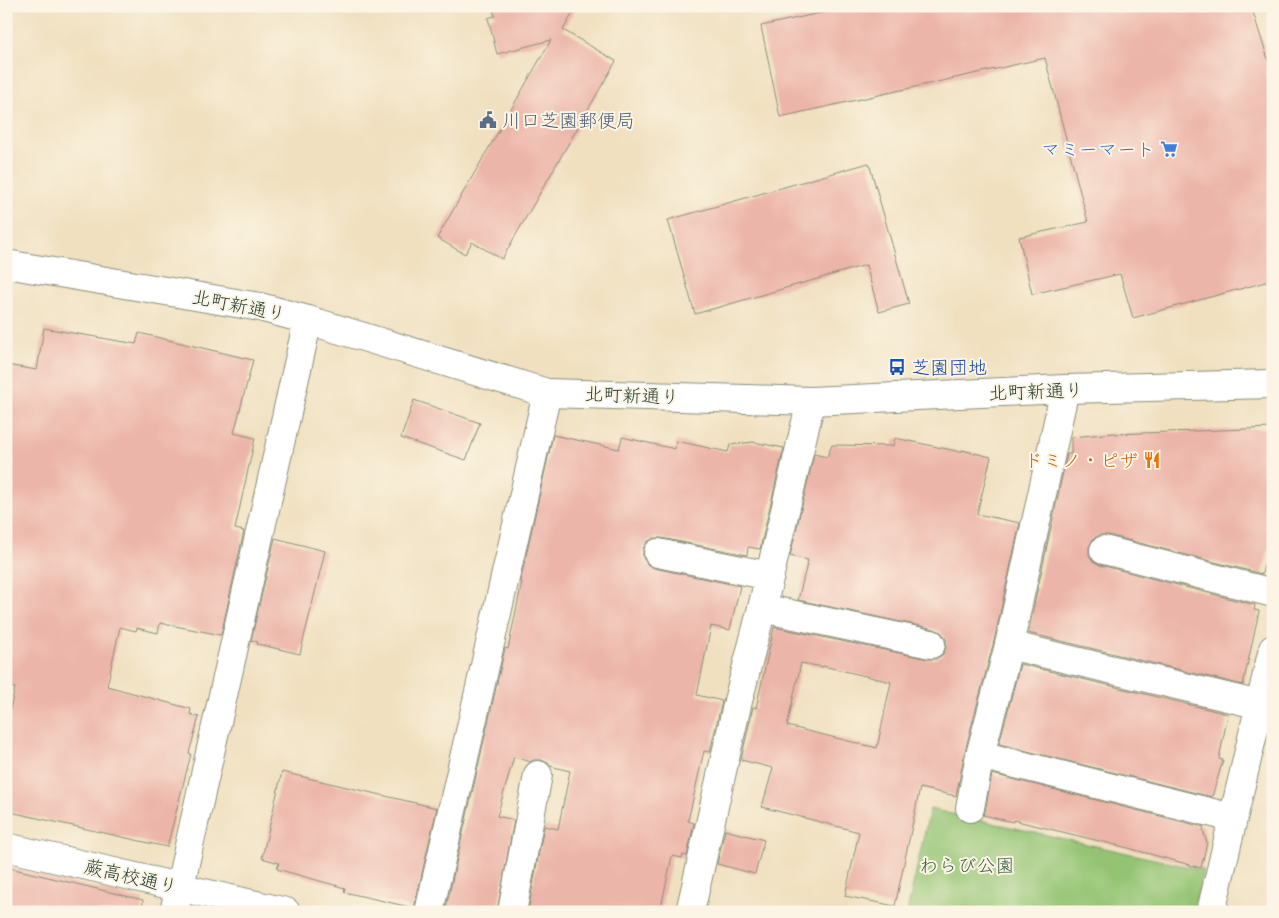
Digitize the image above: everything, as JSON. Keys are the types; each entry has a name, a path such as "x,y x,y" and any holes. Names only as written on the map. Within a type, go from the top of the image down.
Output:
{"street":[{"name":"北町新通り","path":"6,264 260,307 547,393 811,401 1065,389 1273,384"},
{"path":"177,899 308,320"},
{"path":"970,808 980,755 1008,645 1065,389"},
{"path":"429,912 547,393"},
{"path":"690,912 738,701 770,576 811,401"},
{"path":"1104,550 1273,593"},
{"path":"658,552 770,576"},
{"path":"762,608 932,644"},
{"path":"1008,645 1260,705"},
{"path":"1211,912 1273,649"},
{"path":"980,755 1233,818"},
{"path":"512,912 538,775"},
{"name":"蕨高校通り","path":"6,847 177,899 286,912"}],"green space":[{"name":"わらび公園","path":"930,809 1203,870 1193,912 907,912"}],"building":[{"path":"492,6 577,6 563,30 616,61 502,259 472,242 465,254 437,238 551,40 497,54 488,18 495,16"},
{"path":"852,6 1251,6 1273,75 1273,280 1133,318 1120,274 1032,294 1019,237 1088,222 1045,58 780,117 761,26"},
{"path":"869,163 909,304 879,312 866,265 695,314 668,220"},
{"path":"44,328 136,344 139,333 253,360 234,433 255,438 235,529 244,531 221,635 160,623 158,633 137,628 136,631 120,627 107,686 191,709 190,714 199,717 167,847 6,811 6,726 15,688 6,686 6,365 37,370"},
{"path":"414,400 480,423 466,460 401,438"},
{"path":"1273,428 1273,533 1262,574 1108,535 1100,535 1093,539 1089,547 1089,555 1093,561 1100,565 1255,605 1254,610 1259,611 1243,685 1028,633 1067,454 1071,454 1071,437 1115,433"},
{"path":"553,435 619,449 622,437 675,449 676,441 728,452 730,445 753,442 784,448 760,549 748,547 747,555 654,538 647,542 643,549 643,558 648,565 654,568 740,586 730,630 711,626 697,695 722,701 710,752 704,751 688,821 694,823 687,856 683,855 682,858 672,856 660,912 528,912 544,826 558,829 570,771 550,766 541,760 533,760 531,762 514,757 497,816 514,820 497,912 445,912 505,648 508,649 522,582 520,582"},
{"path":"895,438 991,457 977,514 1020,523 994,641 965,751 956,796 920,788 895,906 845,896 859,832 762,807 773,768 741,760 753,707 756,708 774,627 928,659 936,659 943,654 946,648 946,639 941,632 934,629 798,600 808,560 790,556 814,454 827,457 832,445 893,446","holes":["801,663 891,682 877,748 787,726"]},
{"path":"275,538 325,551 300,654 257,644 258,642 251,640"},
{"path":"1020,664 1228,714 1219,759 1223,760 1212,797 999,744"},
{"path":"282,772 437,808 414,908 344,892 345,888 277,869 279,863 262,858"},
{"path":"992,774 1204,827 1203,830 1207,843 1201,868 1013,820 1013,822 983,815"},
{"path":"725,830 764,840 755,874 717,864"},
{"path":"6,867 143,900 142,912 6,912"}],"place":[{"name":"川口芝園郵便局","path":"488,120"},
{"name":"マミーマート","path":"1169,149"},
{"name":"芝園団地","path":"897,367"},
{"name":"ドミノ・ピザ","path":"1152,460"}]}
